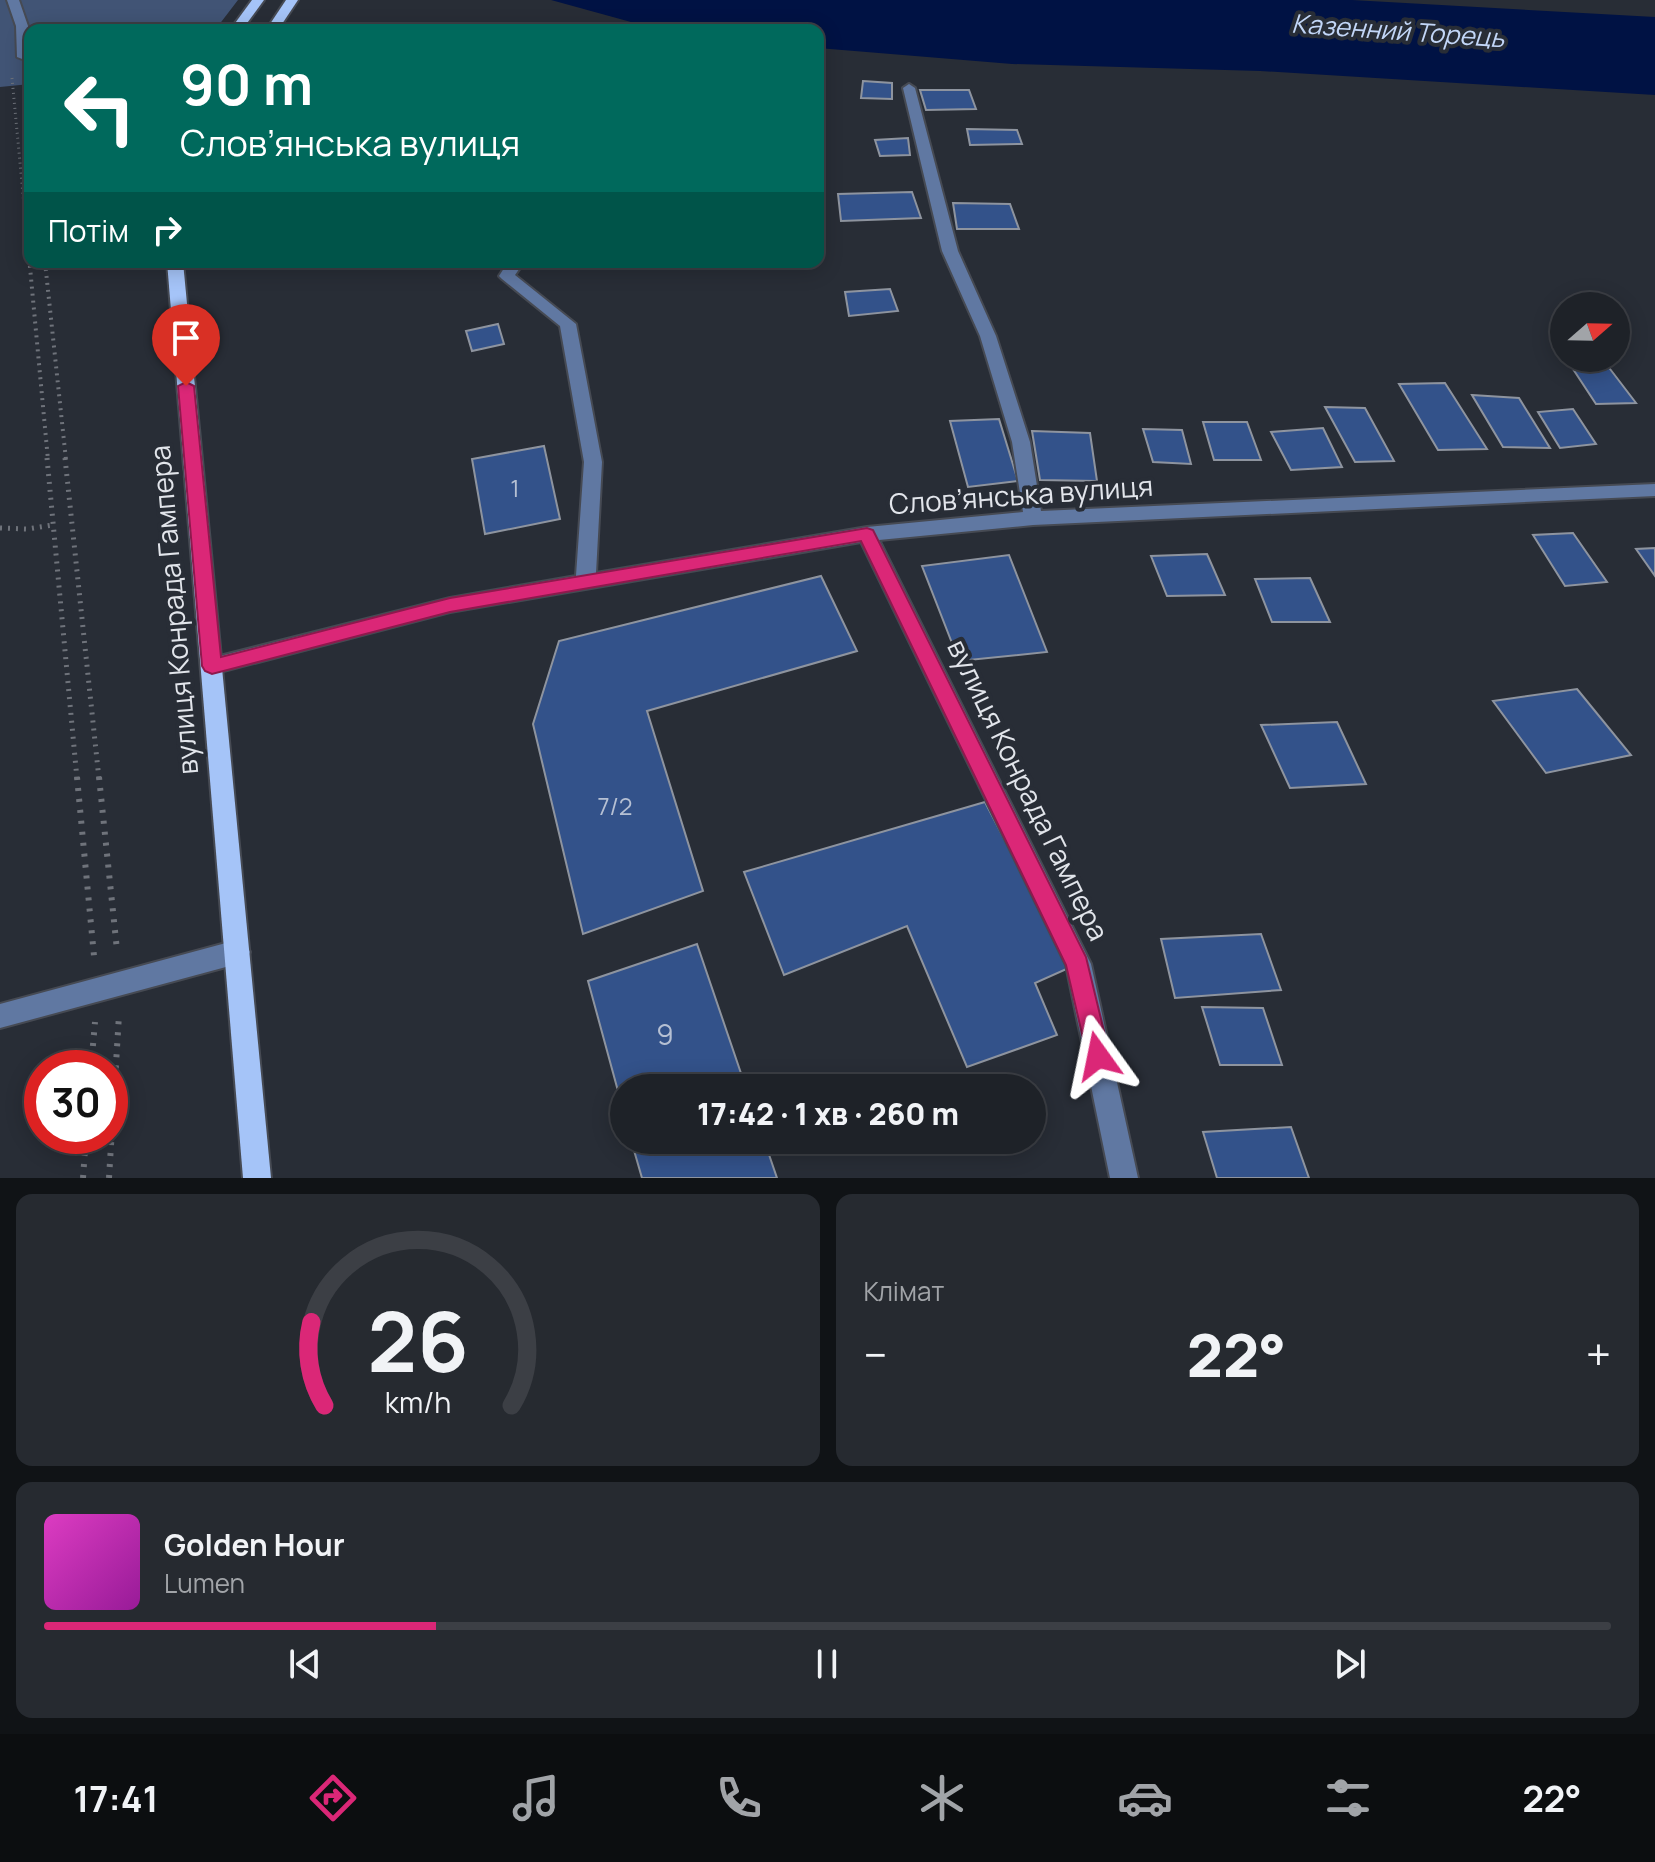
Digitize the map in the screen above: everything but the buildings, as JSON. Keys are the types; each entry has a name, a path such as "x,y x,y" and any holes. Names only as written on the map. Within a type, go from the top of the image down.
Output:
{"main road":[{"path":"240,24 258,0"},
{"path":"276,24 292,0"},
{"name":"вулиця Конрада Гампера","path":"176,268 257,1178"}],"street":[{"path":"13,0 16,26 24,49"},
{"path":"909,88 950,251 988,336 1021,442 1033,518"},
{"path":"512,268 507,276 568,324 593,462 586,582"},
{"name":"Слов’янська вулиця","path":"212,666 450,605 867,534 1033,518 1655,490"},
{"name":"вулиця Конрада Гампера","path":"867,534 1078,964 1124,1178"},
{"path":"0,1016 237,952"}],"path":[{"path":"12,76 24,207"},
{"path":"30,268 53,525 109,987 95,1050"},
{"path":"46,268 109,987 109,1178"},
{"path":"0,528 27,529 53,525"},
{"path":"83,1178 85,1154"}],"shaded area":[{"path":"0,0 238,0 220,24 24,24 24,85 0,87"}],"water":[{"name":"Казенний Торець","path":"551,0 1352,0 1655,17 1655,95 1260,71 1012,64 824,48 824,24 638,24"}],"route":[{"path":"186,386 212,666 450,605 867,534 1078,964 1098,1056"}]}
